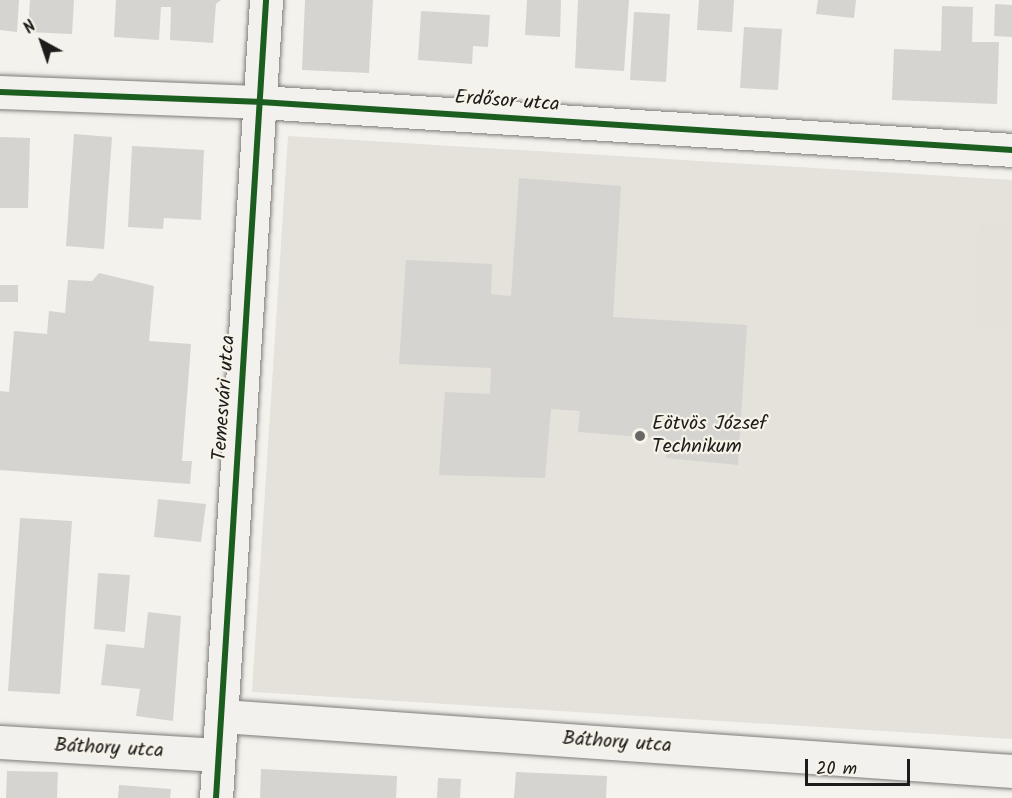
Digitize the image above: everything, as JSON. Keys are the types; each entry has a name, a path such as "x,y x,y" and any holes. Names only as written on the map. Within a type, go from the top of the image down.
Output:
{"street":[{"name":"Temesvári utca","path":"216,798 266,0"},
{"name":"Erdősor utca","path":"0,92 260,102 1012,150"},
{"name":"Báthory utca","path":"222,716 1012,771"},
{"name":"Báthory utca","path":"0,742 219,755"}],"shaded area":[{"name":"Eötvös József Technikum","path":"288,136 1012,180 1012,739 252,692"},
{"path":"979,224 1012,226 1012,329 973,327"}],"building":[{"path":"0,0 19,0 17,32 0,30"},
{"path":"30,0 74,0 72,34 28,32"},
{"path":"116,0 221,0 216,4 213,43 170,40 171,7 161,7 159,40 114,37"},
{"path":"305,0 373,0 369,73 302,70"},
{"path":"527,0 561,0 560,37 525,35"},
{"path":"578,0 629,0 624,71 575,68"},
{"path":"699,0 734,0 732,32 697,30"},
{"path":"818,0 856,0 854,18 816,14"},
{"path":"995,4 1012,5 1012,37 994,36"},
{"path":"942,6 973,7 972,42 999,42 997,104 892,100 894,49 941,51"},
{"path":"421,11 490,15 488,47 473,46 472,64 418,60"},
{"path":"634,12 670,14 666,82 630,80"},
{"path":"744,27 782,29 778,90 740,88"},
{"path":"74,134 112,137 104,249 66,246"},
{"path":"0,137 30,138 28,208 0,208"},
{"path":"132,146 204,150 201,220 164,218 163,229 128,227"},
{"path":"519,178 621,186 613,317 747,325 738,465 666,458 668,439 578,432 580,411 551,409 545,478 439,475 445,392 490,394 491,368 399,364 406,260 492,264 491,294 511,296"},
{"path":"99,273 154,286 149,341 191,344 182,461 192,461 190,484 0,470 0,391 9,392 14,331 47,334 49,311 65,313 68,280 92,281"},
{"path":"0,285 18,285 18,302 0,302"},
{"path":"158,499 206,504 201,542 154,537"},
{"path":"20,518 72,521 60,694 8,691"},
{"path":"98,573 130,575 125,632 94,629"},
{"path":"148,612 181,616 173,721 136,716 140,689 101,685 106,644 144,648"},
{"path":"261,769 397,776 396,798 260,798"},
{"path":"7,771 58,772 57,798 6,798"},
{"path":"516,772 607,776 606,798 514,798"},
{"path":"438,778 461,779 460,798 437,798"},
{"path":"119,785 171,789 170,798 118,798"}],"cycle path":[{"path":"216,798 266,0"},
{"path":"0,92 260,102 1012,150"}],"place":[{"name":"Eötvös József Technikum","path":"640,436"}]}
